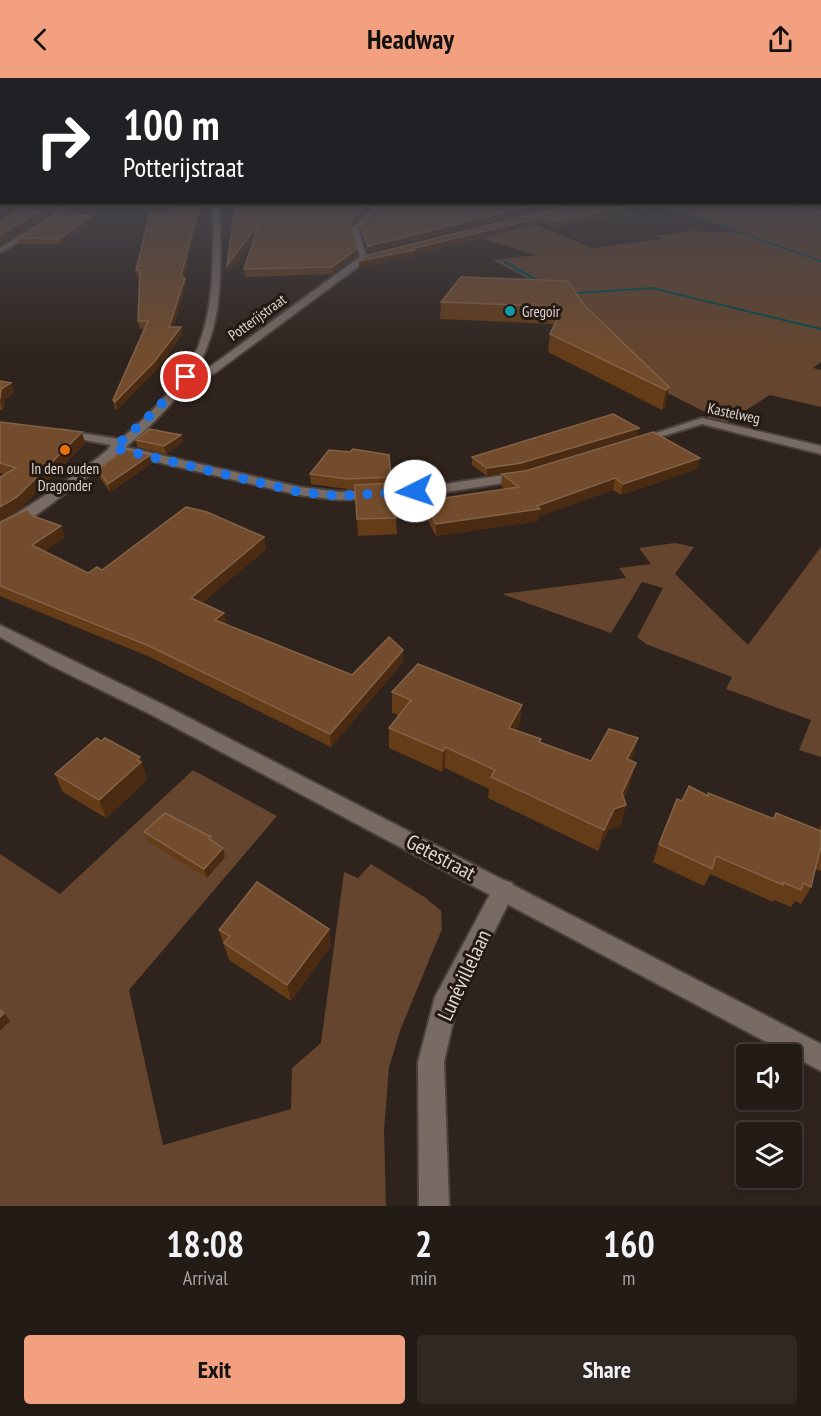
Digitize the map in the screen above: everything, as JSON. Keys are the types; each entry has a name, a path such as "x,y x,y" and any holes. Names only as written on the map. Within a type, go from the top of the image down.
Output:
{"street":[{"path":"0,531 95,466 155,411 186,377 203,347 210,315 213,252"},
{"name":"Potterijstraat","path":"186,377 199,376 211,371 369,257 367,252"},
{"name":"Kastelweg","path":"624,445 702,420 821,450"},
{"path":"43,430 117,446 299,492 340,496 433,490 534,473"},
{"name":"Getestraat","path":"0,630 58,662 158,710 504,890 821,1058"},
{"name":"Getestraat","path":"0,643 58,662"},
{"name":"Lunévillelaan","path":"434,1206 430,1062 444,1006 504,890"}],"shaded area":[{"path":"525,252 821,252 821,362 813,368 821,370 821,407 770,395 724,424 710,419 705,412 648,383 560,296 493,260 536,255"},
{"path":"675,543 694,547 675,574 748,645 821,547 821,757 799,750 811,720 726,689 732,677 646,644 637,637 663,588 642,582 611,633 502,594 626,578 619,568 651,564 639,548"},
{"path":"193,770 277,816 129,990 163,1145 291,1109 292,1068 321,1043 344,872 358,878 371,864 426,898 441,911 442,929 401,1028 389,1067 384,1131 386,1206 0,1206 0,854 60,894"}],"building":[{"path":"141,252 187,252 181,276 185,278 169,327 181,327 154,362 115,402 113,400 148,321 138,321 140,270 136,270"},
{"path":"229,252 237,252 227,265"},
{"path":"250,252 353,252 332,267 244,269"},
{"path":"382,252 406,252 359,261 368,255"},
{"path":"461,277 568,281 584,305 669,387 666,390 550,334 563,307 441,302"},
{"path":"0,381 11,383 1,389 0,399"},
{"path":"613,414 639,428 521,463 487,468 472,457"},
{"path":"0,422 82,432 17,497 0,507 0,477 16,468 0,463"},
{"path":"149,429 181,435 164,446 136,440"},
{"path":"653,432 700,458 623,484 615,478 537,506 540,509 436,524 424,501 519,487 502,474 525,471"},
{"path":"124,449 150,455 108,484 98,470"},
{"path":"353,449 389,455 391,477 348,479 310,474 329,450 350,452"},
{"path":"393,483 396,518 357,519 355,485"},
{"path":"186,507 207,512 264,537 191,598 224,613 215,620 352,675 389,637 403,650 330,734 147,645 0,586 0,522 27,510 33,516 61,526 32,545 88,573 97,567 102,570"},
{"path":"418,664 522,705 509,728 591,761 609,729 638,738 627,759 636,763 622,793 626,805 614,809 604,830 491,777 495,770 445,747 443,751 389,728 411,700 392,692"},
{"path":"97,738 101,741 105,738 140,757 137,760 141,762 99,800 55,774"},
{"path":"689,786 708,796 708,793 774,819 776,813 821,831 821,850 811,887 803,883 801,890 782,882 783,885 716,856 712,869 659,844 677,799 682,801"},
{"path":"165,813 211,837 209,839 223,848 204,869 144,832"},
{"path":"257,882 329,929 287,985 224,943 230,936 219,930"}],"waterway":[{"path":"794,252 821,261"},
{"path":"505,262 546,285"},
{"path":"563,294 652,288 821,329"}],"place":[{"name":"Gregoir","path":"510,311"},
{"name":"In den ouden Dragonder","path":"65,450"}],"route":[{"path":"186,377 155,411 114,448 299,492 340,496 415,491"}]}
